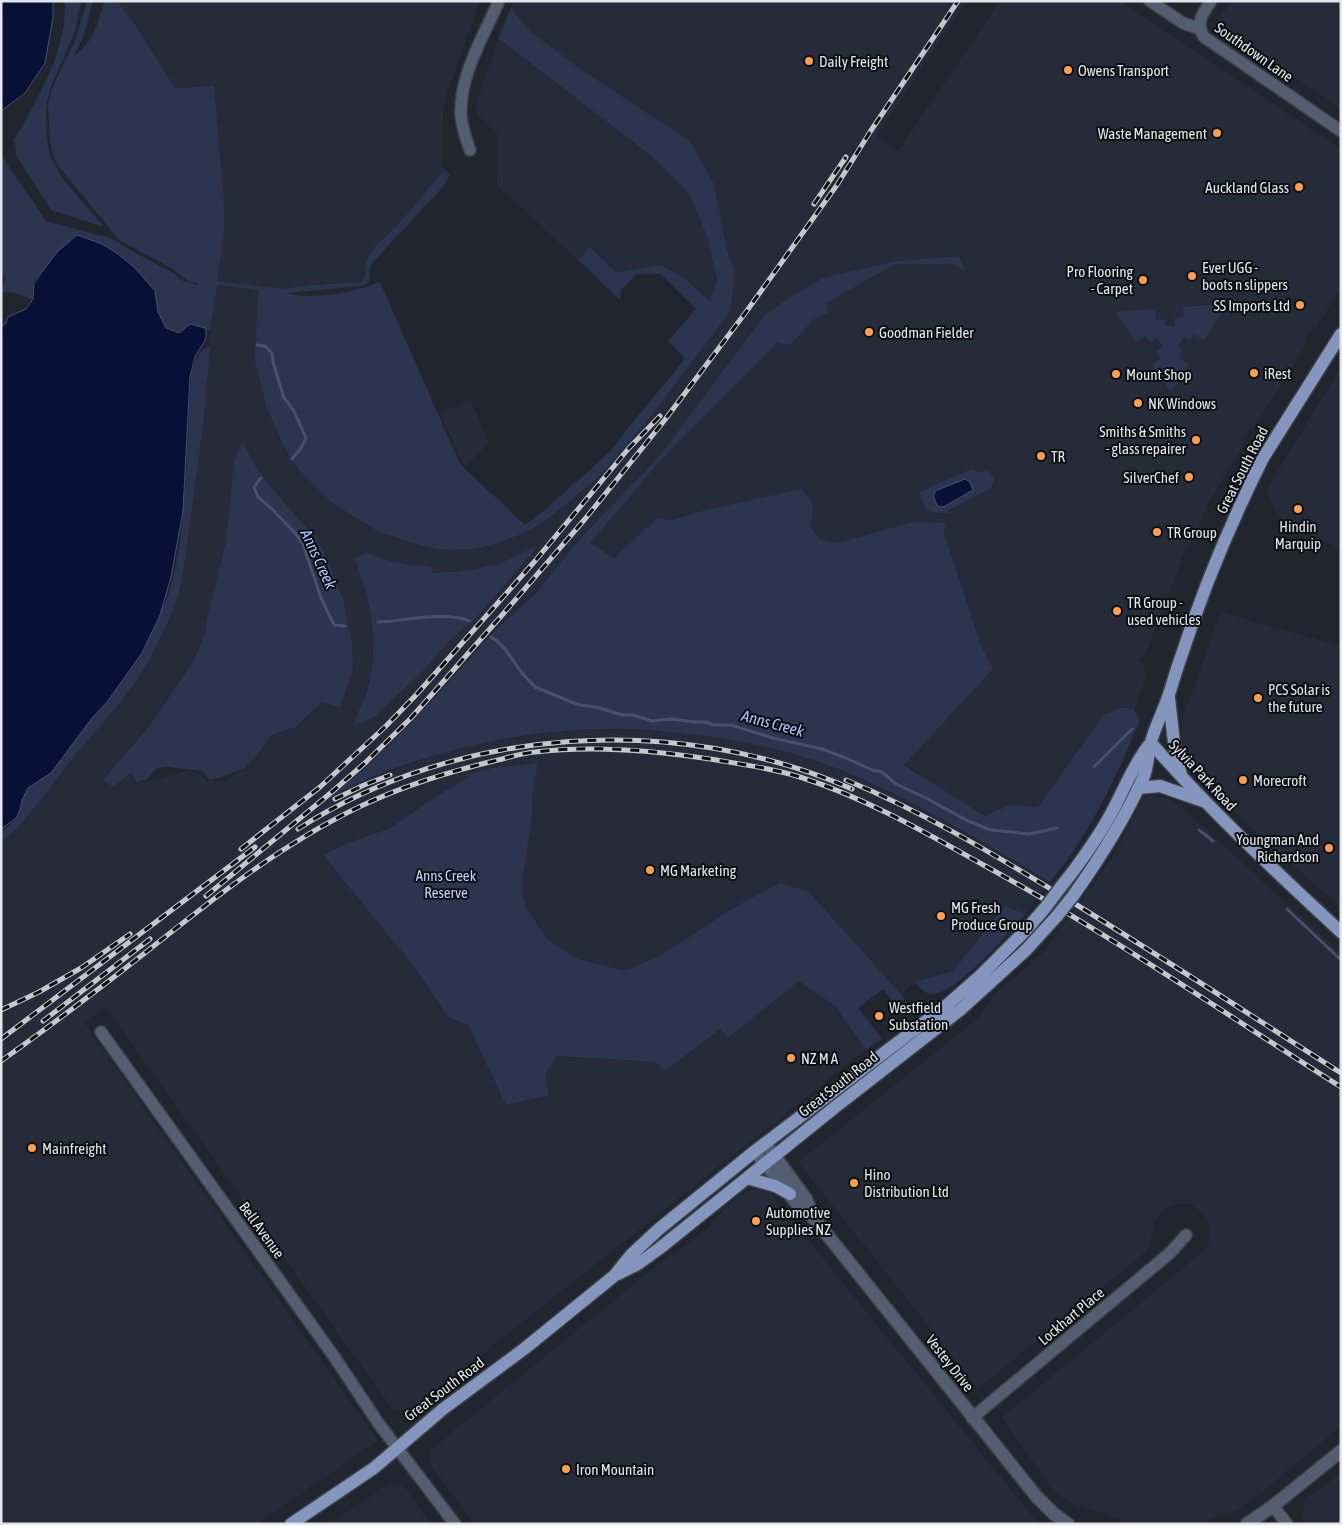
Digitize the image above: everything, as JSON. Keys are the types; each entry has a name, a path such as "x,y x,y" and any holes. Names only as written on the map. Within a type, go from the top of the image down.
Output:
{"main road":[{"name":"Great South Road","path":"614,1276 645,1259 935,1030 975,997 1026,950 1057,916 1105,849 1138,788 1145,772 1151,743 1169,696 1181,656 1226,537 1263,458 1341,334"},
{"path":"1169,696 1174,744 1181,777"},
{"name":"Great South Road","path":"291,1524 374,1468 443,1409 524,1349 614,1276 631,1255 659,1229 760,1148 963,992 1045,908 1080,862 1113,809 1138,758 1151,743"},
{"name":"Sylvia Park Road","path":"1151,743 1205,802 1275,871 1341,932"},
{"path":"1138,788 1160,786 1205,802"},
{"path":"747,1178 775,1186 790,1194"}],"street":[{"path":"470,150 461,118 462,93 473,57 499,1"},
{"name":"Southdown Lane","path":"1150,1 1183,23 1200,29 1207,40 1341,131"},
{"path":"1200,29 1201,16 1211,1"},
{"name":"Bell Avenue","path":"102,1032 334,1355 363,1402 455,1524"},
{"name":"Vestey Drive","path":"760,1148 806,1199 813,1217"},
{"name":"Vestey Drive","path":"770,1160 797,1204 813,1217 972,1418 1036,1496 1054,1514 1068,1524"},
{"name":"Lockhart Place","path":"972,1418 1170,1253 1186,1235"},
{"path":"1247,1524 1273,1506 1341,1451"},
{"path":"1273,1506 1288,1524"}],"shaded area":[{"path":"1,1 53,1 53,17 45,63 25,93 1,111"},
{"path":"117,1 480,1 445,99 442,126 442,165 444,169 364,270 363,280 360,282 282,289 217,281 224,234 224,206 213,86 175,88 138,29"},
{"path":"513,1 967,1 877,136 898,151 1000,1 1121,1 1341,149 1341,288 1316,328 1313,327 1305,339 1308,342 1253,430 1250,429 1242,441 1245,443 1209,501 1194,538 1180,559 1182,561 1145,654 1139,660 1147,675 1134,710 1124,707 1104,714 1038,807 1009,805 985,816 904,764 993,669 981,646 944,533 945,523 912,522 838,543 821,540 811,528 813,505 702,511 672,520 658,518 614,558 589,543 661,460 749,370 578,541 536,593 493,633 408,726 365,768 325,801 354,785 376,776 441,753 482,743 586,729 630,729 711,736 756,744 800,756 837,769 932,814 1050,882 1025,914 1004,906 953,971 914,982 902,995 809,892 735,907 661,955 630,969 621,970 578,959 547,939 527,909 523,896 523,876 532,817 532,796 538,764 470,776 390,828 348,843 323,855 416,969 449,1018 468,1025 506,1105 545,1074 556,1056 656,1062 665,1071 720,1028 728,1038 799,981 835,1006 866,1050 411,1411 393,1410 106,1008 84,1022 378,1441 256,1524 1,1524 1,843 37,805 71,760 136,682 151,657 178,596 184,568 204,418 210,331 217,285 258,290 256,339 261,384 266,406 284,447 298,469 331,502 382,534 436,549 459,550 481,548 517,536 535,527 575,498 599,477 654,413 722,323 735,272 726,247 714,185 690,141 579,68 530,31 511,8","holes":["959,256 965,271 954,264 895,264 875,275 896,261","242,442 256,467 274,491 317,539 328,560 343,599 352,642 353,670 340,708 322,702 296,727 271,735 245,768 225,781 208,781 197,772 185,771 150,781 137,782 131,773 130,747 151,724 177,688 193,662 206,631 226,541 234,462","538,546 479,615 452,639 419,675 375,716 355,723 367,690 372,665 373,633 368,602 361,575 354,558 366,553 390,561 415,566 430,566 433,573 464,571 499,564"]},
{"path":"1231,1 1341,1 1341,109 1214,25"},
{"path":"498,38 650,155 689,193 707,236 717,280 711,301 684,278 661,265 616,272 590,247 578,260 497,186 498,136 478,116 475,106"},
{"path":"77,235 102,244 135,268 155,291 158,312 166,328 179,333 190,324 205,328 206,336 195,357 190,377 183,511 171,577 160,615 142,653 107,702 92,718 51,773 28,788 16,818 1,829 1,327 6,323 8,317 26,309 33,299 34,283 57,252"},
{"path":"1341,367 1341,550 1279,518 1266,490"},
{"path":"470,399 489,443 466,466 462,463 440,413"},
{"path":"965,479 970,482 973,490 943,507 937,506 934,497 935,491"},
{"path":"1221,612 1341,646 1341,908 1248,825 1206,783 1184,752 1181,721"},
{"path":"1152,795 1164,797 1184,809 1341,953 1341,1427 1241,1509 1196,1524 1135,1524 1073,1504 1053,1491 1002,1417 1202,1252 1209,1243 1210,1233 1208,1221 1201,1212 1190,1204 1176,1204 1165,1209 1154,1223 1150,1244 1145,1253 978,1389 798,1162 979,1017 993,996 1045,950 1116,852 1142,800"},
{"path":"757,1189 770,1193 1040,1524 474,1524 430,1464 431,1449 663,1260 707,1229 724,1209 743,1192"},
{"path":"1341,1472 1341,1524 1307,1524 1303,1519 1305,1500"},
{"path":"390,1483 404,1486 431,1524 330,1524"}],"green space":[{"path":"65,1 81,1 75,32 51,86 47,102 48,147 52,160 63,179 104,227 51,210 16,155 14,139 44,85 55,59 63,31"},
{"path":"87,1 93,1 84,35 74,56 90,39 97,25 104,1 117,1 138,29 175,88 214,86 224,206 224,234 217,281 282,289 361,282 370,253 397,226 444,169 450,175 442,188 373,262 369,270 370,280 364,286 285,293 305,296 335,294 380,282 460,464 525,525 611,451 685,359 668,341 696,309 661,274 637,274 621,290 620,300 578,260 590,247 616,272 661,265 684,278 710,301 717,280 707,236 689,193 650,155 498,38 511,8 530,31 579,68 690,141 714,184 726,247 735,272 730,312 654,413 599,477 553,515 535,527 517,536 481,548 459,550 436,549 382,534 331,502 298,469 284,447 266,406 255,360 258,290 217,285 210,331 205,329 206,337 195,358 190,377 183,511 171,577 161,612 171,587 180,542 186,481 191,378 196,358 210,345 204,418 184,568 178,596 170,617 151,657 136,682 71,760 37,805 1,843 1,833 17,818 23,798 15,818 1,830 1,327 6,323 8,317 26,309 33,299 34,283 45,268 33,282 32,299 11,292 1,292 1,285 4,284 6,277 1,273 1,150 3,158 46,221 113,239 175,274 183,281 198,285 198,283 189,282 173,269 119,240 59,167 53,156 50,141 48,105 51,91 75,41"},
{"path":"959,256 966,272 954,264 895,264 826,303 828,313 813,320 790,345 777,343 661,460 590,543 614,558 658,518 672,520 702,511 802,489 813,505 811,528 821,540 838,543 912,522 946,523 944,533 981,646 993,669 904,765 985,816 1009,805 1038,807 1104,714 1124,707 1134,710 1140,720 1120,767 1097,812 1077,847 1050,882 972,836 893,793 838,769 780,750 740,741 699,735 635,729 594,729 524,736 489,742 455,750 388,771 352,786 322,803 365,768 408,726 493,633 536,593 578,541 659,457 765,315 823,278 896,261"},
{"path":"1228,304 1204,340 1194,334 1190,341 1184,337 1178,346 1183,350 1179,358 1189,364 1171,392 1152,365 1161,358 1156,352 1163,346 1157,338 1150,342 1145,336 1136,342 1115,312 1155,309 1156,320 1164,319 1165,326 1175,326 1175,318 1184,317 1183,307"},
{"path":"242,441 256,467 274,491 317,539 328,560 343,599 352,642 353,670 340,708 322,702 296,727 271,735 245,768 222,777 210,780 201,771 169,767 157,768 147,779 137,782 131,773 113,787 103,780 151,724 193,662 206,631 207,619 226,541 234,462"},
{"path":"972,469 981,473 987,470 995,478 991,488 949,510 949,513 932,512 925,508 920,492"},
{"path":"539,545 479,615 452,639 419,675 375,716 364,722 354,724 367,691 371,674 373,640 369,606 354,558 366,553 390,561 415,566 430,566 433,573 464,571 499,564"},
{"name":"Anns Creek Reserve","path":"538,763 532,796 532,817 523,876 523,896 527,909 547,939 578,959 621,970 630,969 661,955 735,907 780,883 809,892 902,995 904,1000 901,1003 902,1005 899,1005 883,989 858,1008 882,1039 866,1050 835,1006 799,981 728,1038 720,1029 665,1071 656,1062 557,1056 545,1074 549,1095 506,1105 468,1025 449,1018 416,969 323,855 348,843 390,828 469,777 465,775 493,768"},
{"path":"1005,906 1025,914 980,963 965,976 939,993 929,994 914,982 953,971"}],"waterway":[{"name":"Anns Creek","path":"257,345 265,346 272,353 284,398 294,411 306,438 292,459"},
{"name":"Anns Creek","path":"261,478 254,487 258,497 273,510 303,544 321,598 334,625 345,626"},
{"name":"Anns Creek","path":"378,622 425,617 449,617 470,621"},
{"name":"Anns Creek","path":"491,637 505,649 522,673 535,687 580,705 596,707 622,715 633,715 652,721 671,719 706,722 713,725 731,725 773,738 822,749 872,770 882,772 896,784 968,821 991,830 1029,834 1057,828"},
{"name":"Anns Creek","path":"1094,767 1132,729"},
{"name":"Anns Creek","path":"1199,830 1213,841"},
{"name":"Anns Creek","path":"1287,909 1341,960"}],"railway":[{"path":"206,896 333,791 411,718 585,519 664,421 746,312 837,185 870,132 958,1"},
{"path":"814,204 846,157"},
{"path":"241,849 320,787 386,726 416,695 535,561 629,448 660,416"},
{"path":"298,829 361,795 428,768 498,751 569,741 642,741 714,748 784,764 852,789"},
{"path":"1,1061 247,875 331,821 394,791 463,769 516,755 557,750 601,749 666,753 767,769 800,777 869,804 935,838 1071,915 1341,1087"},
{"path":"335,799 390,775"},
{"path":"846,780 901,805 1007,863 1130,938 1341,1073"},
{"path":"1,1039 255,847"},
{"path":"1,1010 39,992 81,968 130,934"},
{"path":"43,1021 150,939"}],"place":[{"name":"Daily Freight","path":"809,61"},
{"name":"Owens Transport","path":"1068,70"},
{"name":"Waste Management","path":"1217,133"},
{"name":"Auckland Glass","path":"1299,187"},
{"name":"Ever UGG - boots n slippers","path":"1192,276"},
{"name":"Pro Flooring - Carpet","path":"1143,280"},
{"name":"SS Imports Ltd","path":"1300,305"},
{"name":"Goodman Fielder","path":"869,332"},
{"name":"iRest","path":"1254,373"},
{"name":"Mount Shop","path":"1116,374"},
{"name":"NK Windows","path":"1138,403"},
{"name":"Smiths & Smiths - glass repairer","path":"1196,440"},
{"name":"TR","path":"1041,456"},
{"name":"SilverChef","path":"1189,477"},
{"name":"Hindin Marquip","path":"1298,509"},
{"name":"TR Group","path":"1157,532"},
{"name":"TR Group - used vehicles","path":"1117,611"},
{"name":"PCS Solar is the future","path":"1258,698"},
{"name":"Morecroft","path":"1243,780"},
{"name":"Youngman And Richardson","path":"1329,848"},
{"name":"MG Marketing","path":"650,870"},
{"name":"MG Fresh Produce Group","path":"941,916"},
{"name":"Westfield Substation","path":"879,1016"},
{"name":"NZ M A","path":"791,1058"},
{"name":"Mainfreight","path":"32,1148"},
{"name":"Hino Distribution Ltd","path":"854,1183"},
{"name":"Automotive Supplies NZ","path":"756,1221"},
{"name":"Iron Mountain","path":"566,1469"}]}
